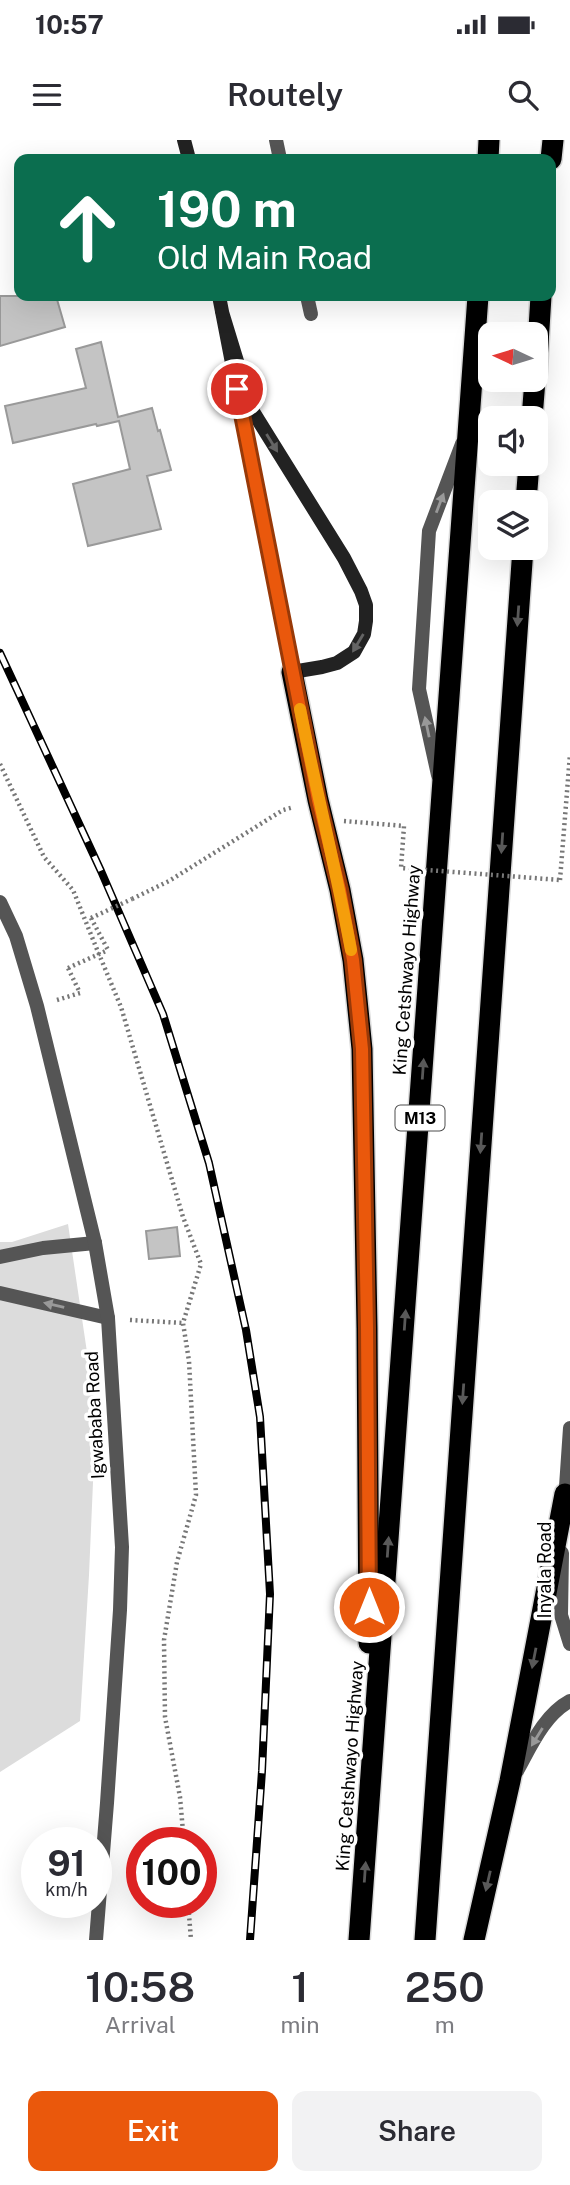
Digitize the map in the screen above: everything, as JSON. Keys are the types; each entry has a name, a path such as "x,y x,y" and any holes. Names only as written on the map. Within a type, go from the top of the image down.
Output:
{"highway":[{"name":"King Cetshwayo Highway","path":"359,1940 478,301"},
{"path":"539,322 541,301"},
{"path":"425,1940 522,560"},
{"path":"292,672 353,960 362,1049 370,1803"},
{"path":"474,1940 510,1781 565,1494"}],"street":[{"path":"220,301 222,312 292,672 337,663 354,652 364,634 366,605 344,558 252,410 222,312"},
{"path":"308,301 311,314"},
{"path":"442,794 419,690 429,531 470,423"},
{"name":"Igwababa Road","path":"0,902 16,936 37,1006 95,1243 108,1318 121,1585 113,1730 96,1940"},
{"path":"0,1257 43,1248 95,1243"},
{"path":"0,1293 108,1318"},
{"name":"Inyala Road","path":"570,1428 561,1575 561,1615 570,1644"},
{"path":"510,1781 550,1716 570,1700"}],"path":[{"path":"344,821 404,826 401,868 559,880 570,754"},
{"path":"0,764 44,857 73,890 121,1007 183,1217 201,1264 183,1323 189,1361 196,1494 177,1562 164,1640 165,1717 180,1797 183,1827"},
{"path":"78,990 68,968 108,950 91,918 169,881 283,810"},
{"path":"108,1318 183,1323"},
{"path":"189,1918 191,1940"}],"shaded area":[{"path":"68,1224 96,1413 80,1721 0,1772 0,1242 12,1242"}],"building":[{"path":"0,296 14,296 14,301 57,301 65,327 0,346"},
{"path":"101,342 118,417 152,408 171,470 147,476 161,529 88,546 73,484 130,469 119,421 13,443 5,406 86,388 76,349"},
{"path":"177,1227 180,1256 149,1259 146,1231"}],"railway":[{"path":"0,653 101,871 163,1014 209,1163 246,1330 260,1417 270,1594 262,1771 250,1940"}],"slow traffic":[{"path":"300,709 351,950"}],"route":[{"path":"237,389 318,800 340,890 353,960 362,1049 369,1607"}]}
